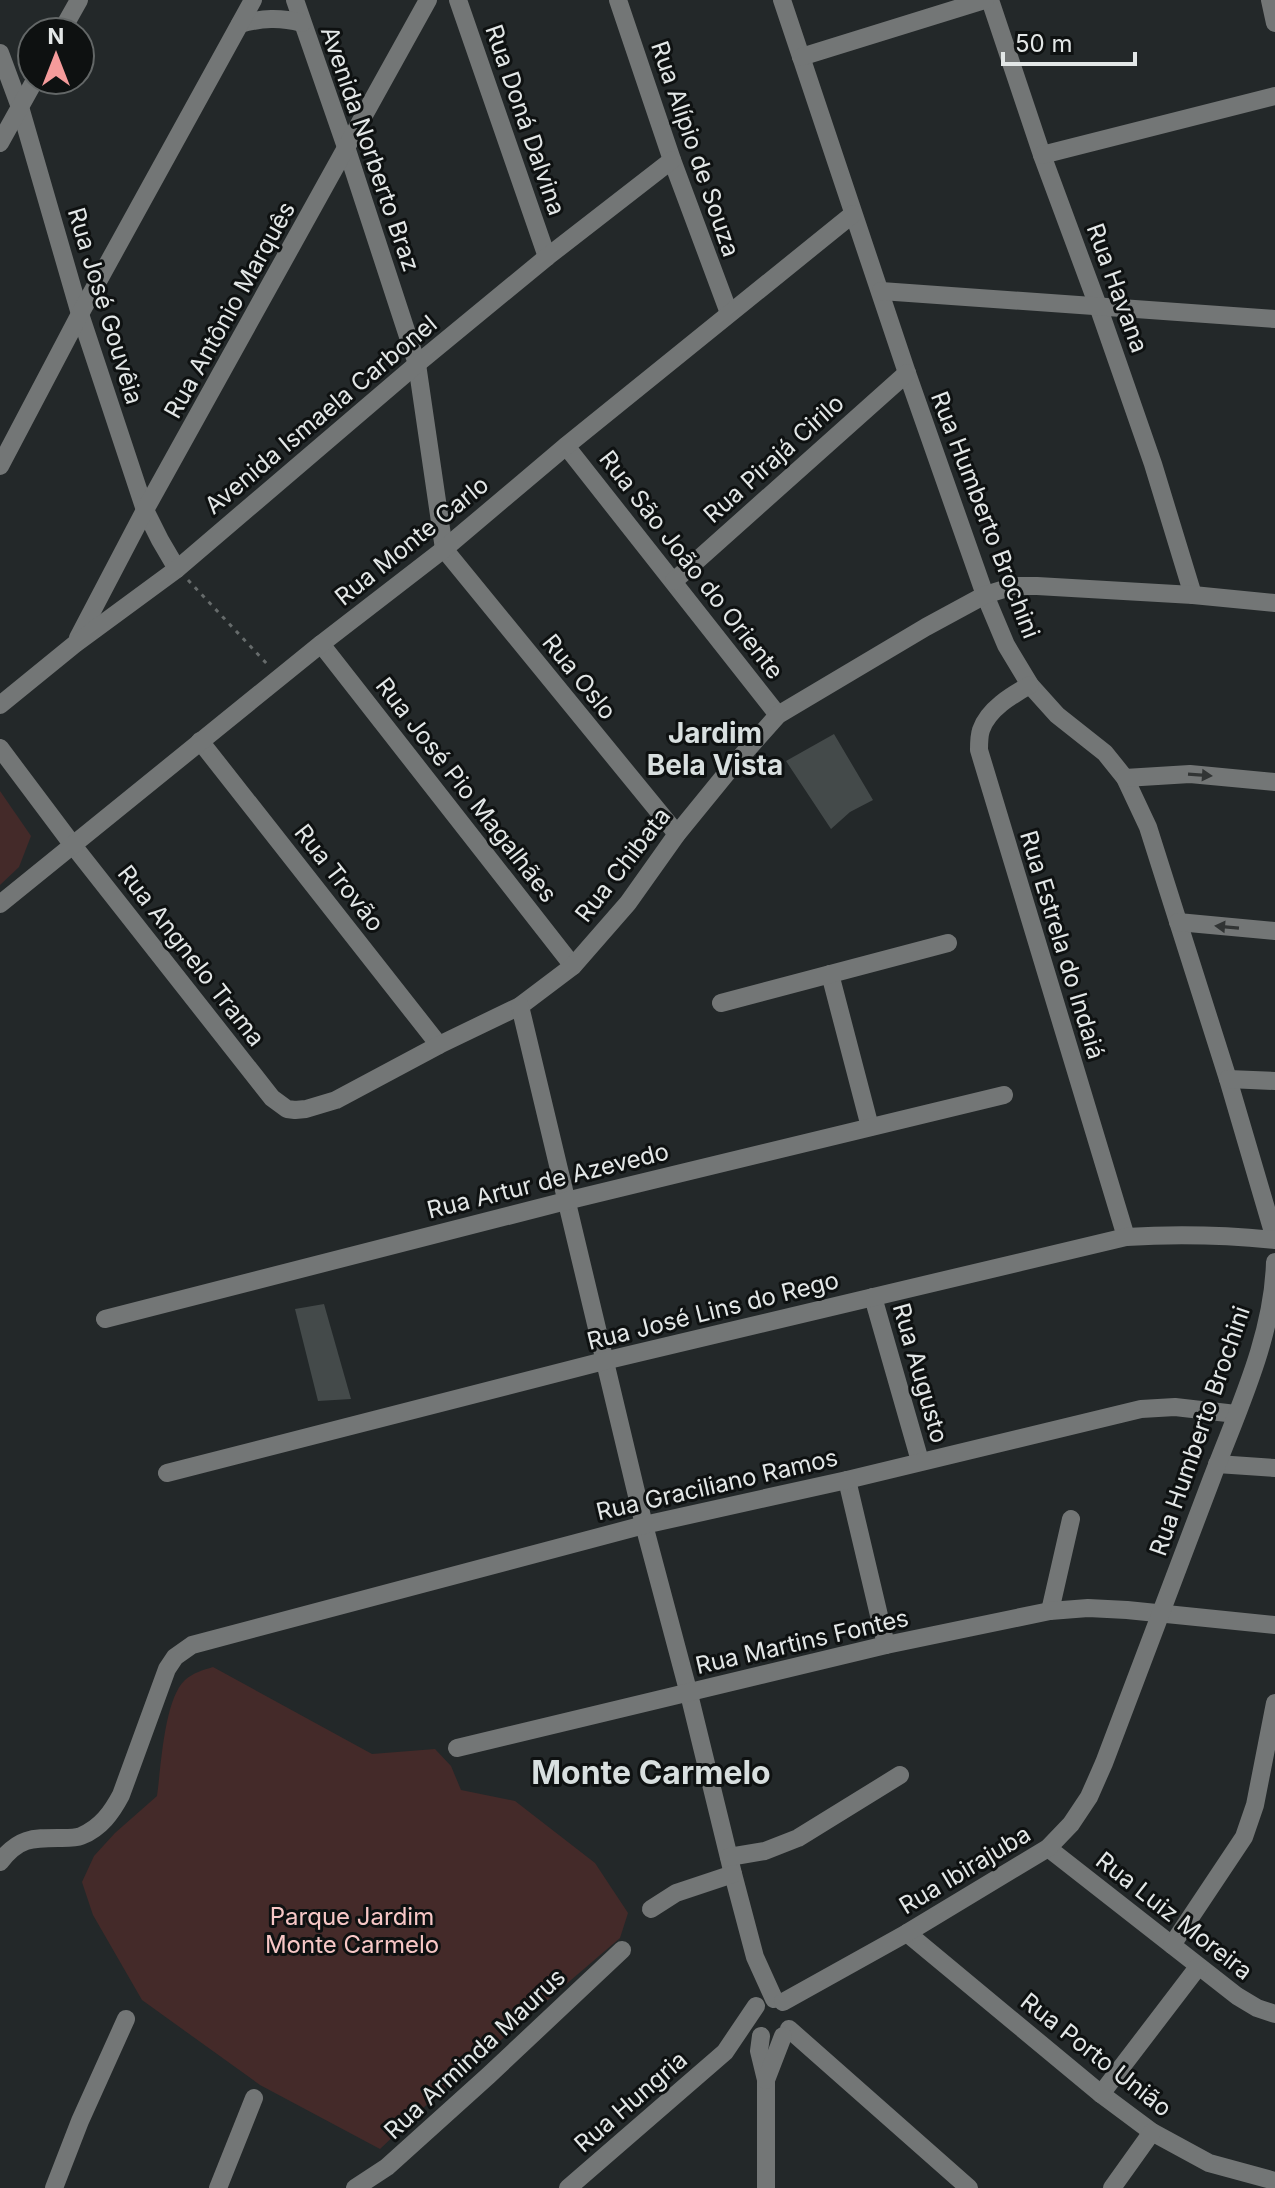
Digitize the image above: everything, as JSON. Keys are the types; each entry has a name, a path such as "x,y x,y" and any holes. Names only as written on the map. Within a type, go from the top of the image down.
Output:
{"street":[{"path":"0,466 253,0"},
{"name":"Avenida Norberto Braz","path":"295,0 417,364 444,549"},
{"name":"Rua Antônio Marquês","path":"75,644 145,510 428,0"},
{"name":"Rua Doná Dalvina","path":"458,0 547,257"},
{"name":"Rua Alípio de Souza","path":"618,0 672,160 729,313"},
{"name":"Rua Humberto Brochini","path":"782,0 907,373 985,595 1006,645 1030,685 1057,715 1105,753 1125,778 1148,827 1275,1239"},
{"path":"801,57 988,0"},
{"name":"Rua Havana","path":"988,0 1153,464 1193,595"},
{"path":"1270,0 1275,23"},
{"path":"240,24 267,18 302,23"},
{"name":"Rua José Gouvêia","path":"0,53 20,107 80,314 145,510 177,569"},
{"path":"0,143 26,96"},
{"path":"1042,155 1275,96"},
{"name":"Avenida Ismaela Carbonel","path":"0,705 75,644 177,569 417,364 672,160"},
{"name":"Rua Monte Carlo","path":"0,904 279,677 444,549 853,214"},
{"path":"881,291 1275,319"},
{"name":"Rua Pirajá Cirilo","path":"674,581 907,373"},
{"name":"Rua São João do Oriente","path":"566,446 778,715"},
{"name":"Rua Oslo","path":"444,549 677,834"},
{"name":"Rua Chibata","path":"272,1098 287,1109 295,1110 336,1100 520,1006 573,966 628,903 677,834 757,736 778,715 985,595 1014,586 1193,595 1275,603"},
{"name":"Rua José Pio Magalhães","path":"321,644 573,966"},
{"name":"Rua Estrela do Indaiá","path":"1030,685 990,714 981,728 979,750 1126,1237"},
{"name":"Rua Trovão","path":"200,741 439,1045"},
{"name":"Rua Angnelo Trama","path":"0,748 272,1098"},
{"path":"1125,778 1190,774 1275,782"},
{"path":"1178,922 1275,931"},
{"path":"721,1003 948,943"},
{"path":"830,974 870,1127"},
{"path":"520,1006 644,1525 755,1957 781,2016 969,2188"},
{"path":"1228,1079 1275,1081"},
{"name":"Rua Artur de Azevedo","path":"105,1319 566,1201 1004,1095"},
{"name":"Rua José Lins do Rego","path":"167,1473 604,1361 1126,1237 1171,1234 1275,1239"},
{"name":"Rua Humberto Brochini","path":"1161,1614 1264,1338 1275,1262"},
{"name":"Rua Augusto","path":"873,1297 920,1461"},
{"name":"Rua Graciliano Ramos","path":"0,1862 10,1849 21,1842 38,1838 79,1837 103,1822 121,1795 167,1669 175,1657 192,1645 644,1525 1141,1409 1175,1407 1236,1414"},
{"path":"1217,1464 1275,1468"},
{"path":"847,1480 886,1645"},
{"path":"1050,1611 1071,1519"},
{"name":"Rua Martins Fontes","path":"457,1748 886,1645 1050,1611 1088,1608 1275,1625"},
{"name":"Rua Ibirajuba","path":"781,2016 804,1990 907,1933 1048,1848 1071,1824 1089,1797 1104,1763 1161,1614"},
{"path":"1172,1945 1244,1837 1255,1805 1275,1703"},
{"path":"651,1909 731,1866 798,1838 900,1775"},
{"name":"Rua Luiz Moreira","path":"1048,1848 1237,1996 1275,2014"},
{"name":"Rua Porto União","path":"907,1933 1101,2094 1152,2132 1209,2163 1275,2181"},
{"name":"Rua Arminda Maurus","path":"355,2188 387,2167 622,1950"},
{"path":"1101,2094 1198,1967"},
{"path":"766,2080 759,2051 759,2035 752,2023 753,2011 781,2016"},
{"path":"759,2035 768,2039 781,2016"},
{"path":"766,2188 766,2080 781,2016"},
{"name":"Rua Hungria","path":"568,2188 725,2052 781,2016"},
{"path":"54,2188 126,2019"},
{"name":"Rua Hungria","path":"725,2052 759,2035"},
{"path":"218,2188 254,2098"},
{"path":"1112,2188 1152,2132"}],"path":[{"path":"177,569 279,677"}],"green space":[{"path":"0,791 31,836 19,867 0,885"},
{"name":"Parque Jardim Monte Carmelo","path":"213,1667 372,1754 435,1749 451,1766 461,1790 515,1801 595,1863 628,1913 620,1938 437,2095 380,2149 260,2085 142,2000 93,1915 82,1882 94,1856 157,1796 172,1702 185,1680"}],"building":[{"path":"834,734 873,800 850,812 831,829 786,761"},
{"path":"324,1304 351,1399 318,1401 295,1309"}],"district":[{"name":"Jardim Bela Vista","path":"715,749"},
{"name":"Monte Carmelo","path":"651,1773"}]}
